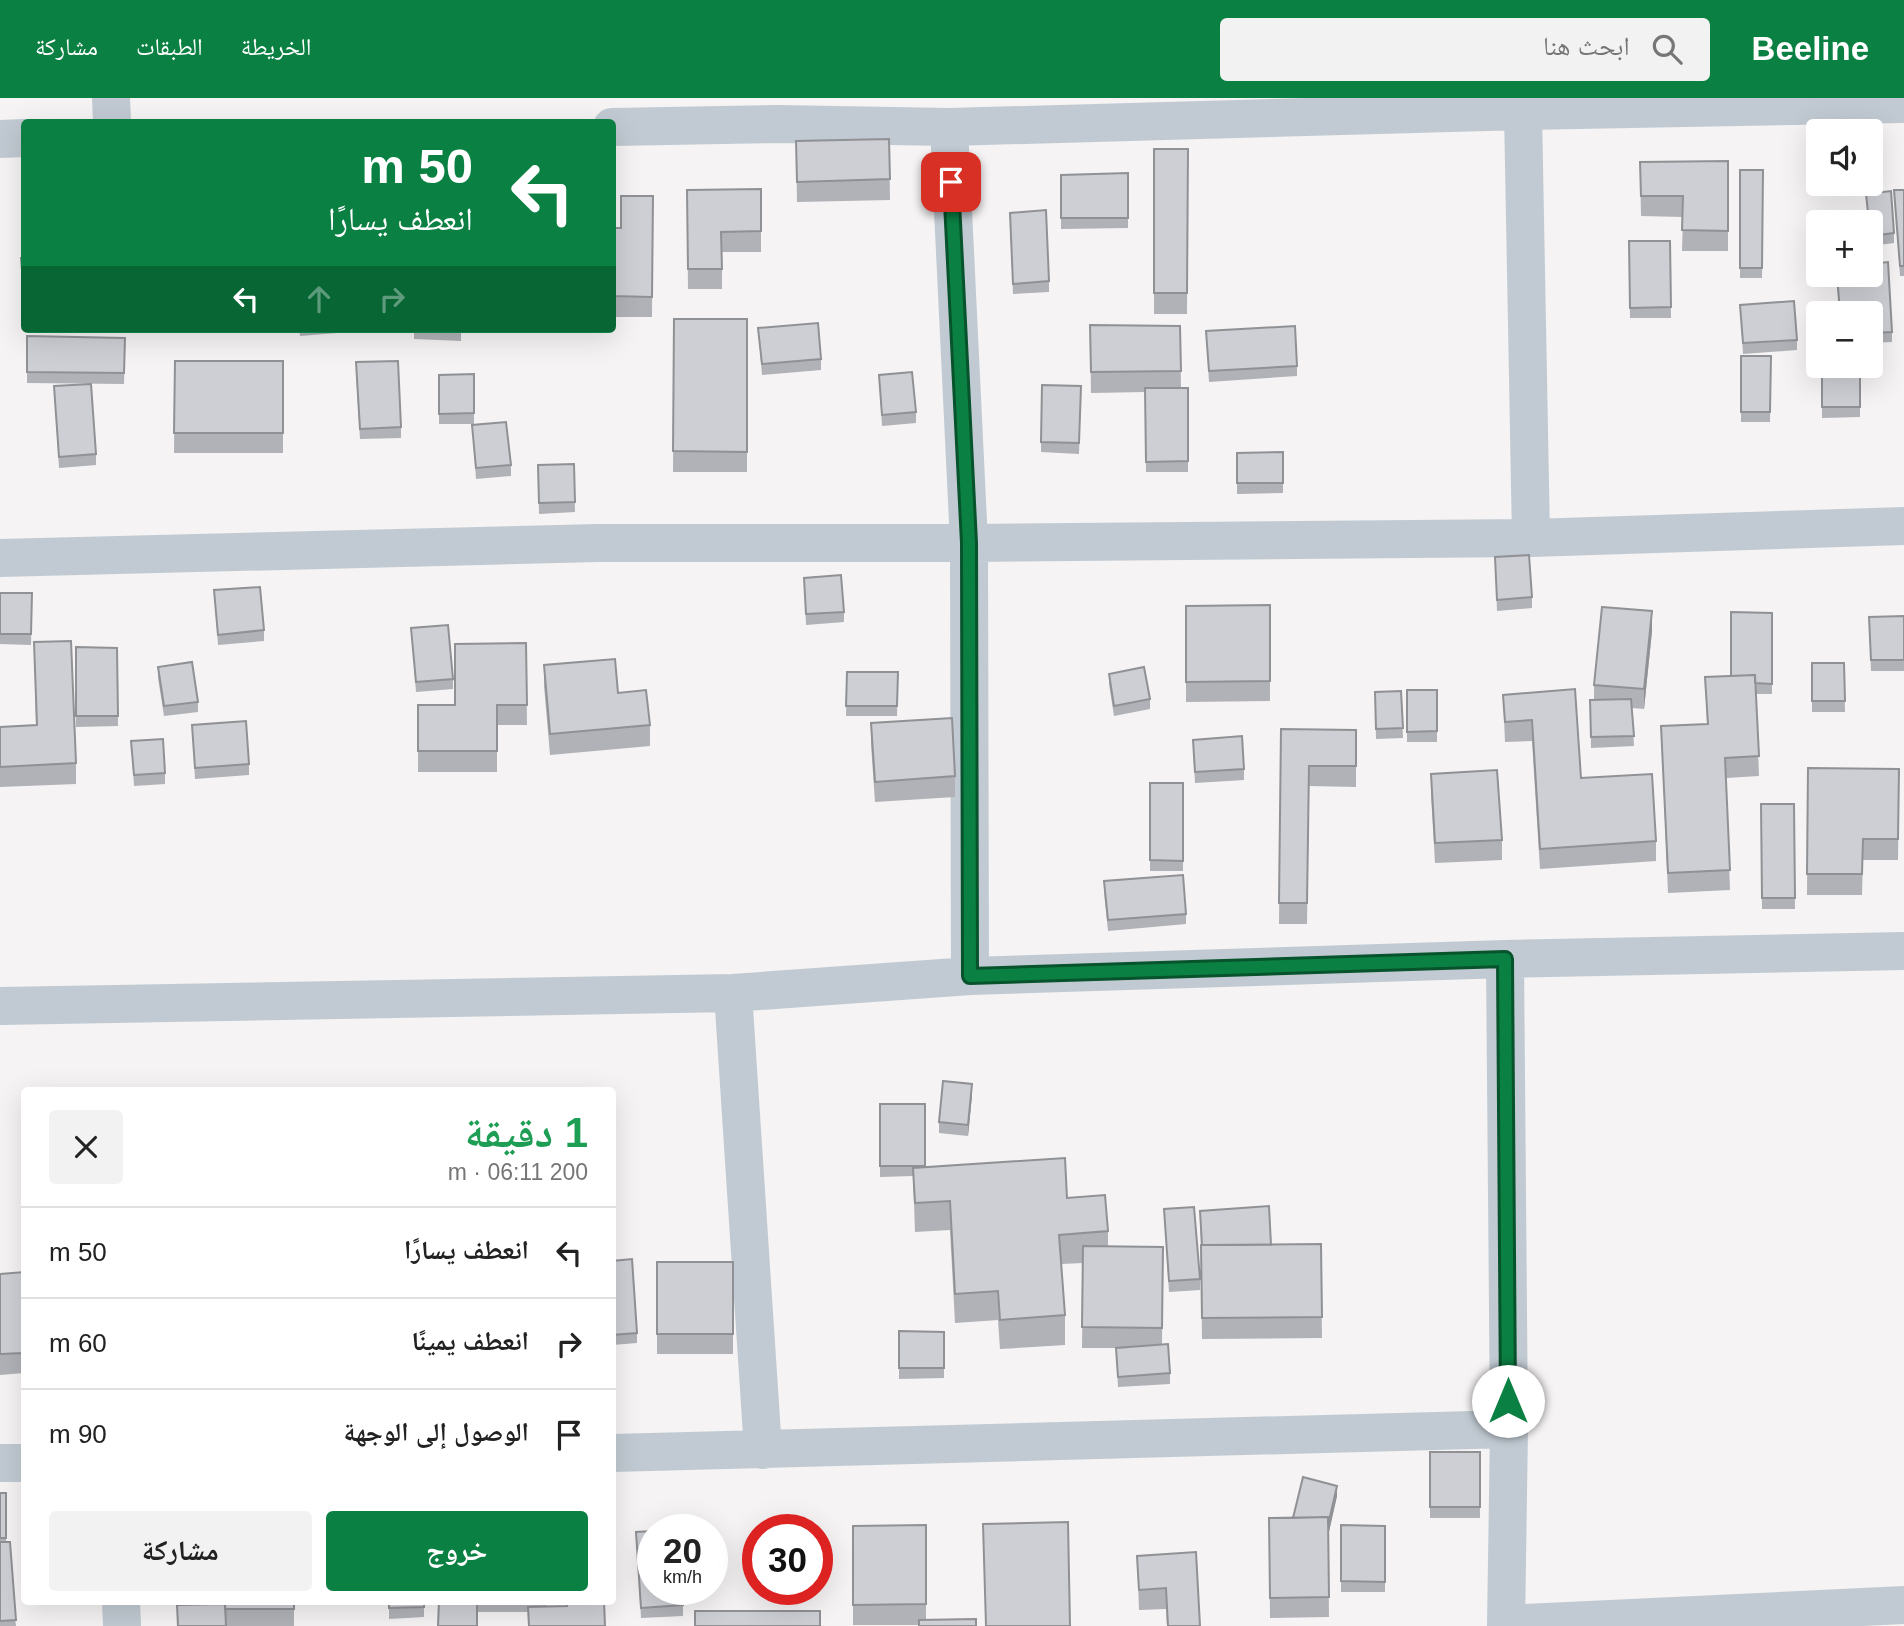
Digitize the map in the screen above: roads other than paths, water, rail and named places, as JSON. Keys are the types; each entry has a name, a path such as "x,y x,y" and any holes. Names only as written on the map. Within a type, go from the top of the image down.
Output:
{"street":[{"path":"111,98 112,119"},
{"path":"616,127 778,111 948,127 1813,102 1904,104"},
{"path":"1523,111 1531,538"},
{"path":"948,127 969,543 970,976"},
{"path":"0,139 21,138"},
{"path":"0,558 598,543 1531,538 1904,526"},
{"path":"0,1006 733,993 970,976 1505,959 1904,951"},
{"path":"1505,959 1508,1429 1506,1625 1904,1605"},
{"path":"733,993 763,1450"},
{"path":"616,1453 1508,1429"},
{"path":"0,1463 21,1463"},
{"path":"121,1605 122,1626"}]}
